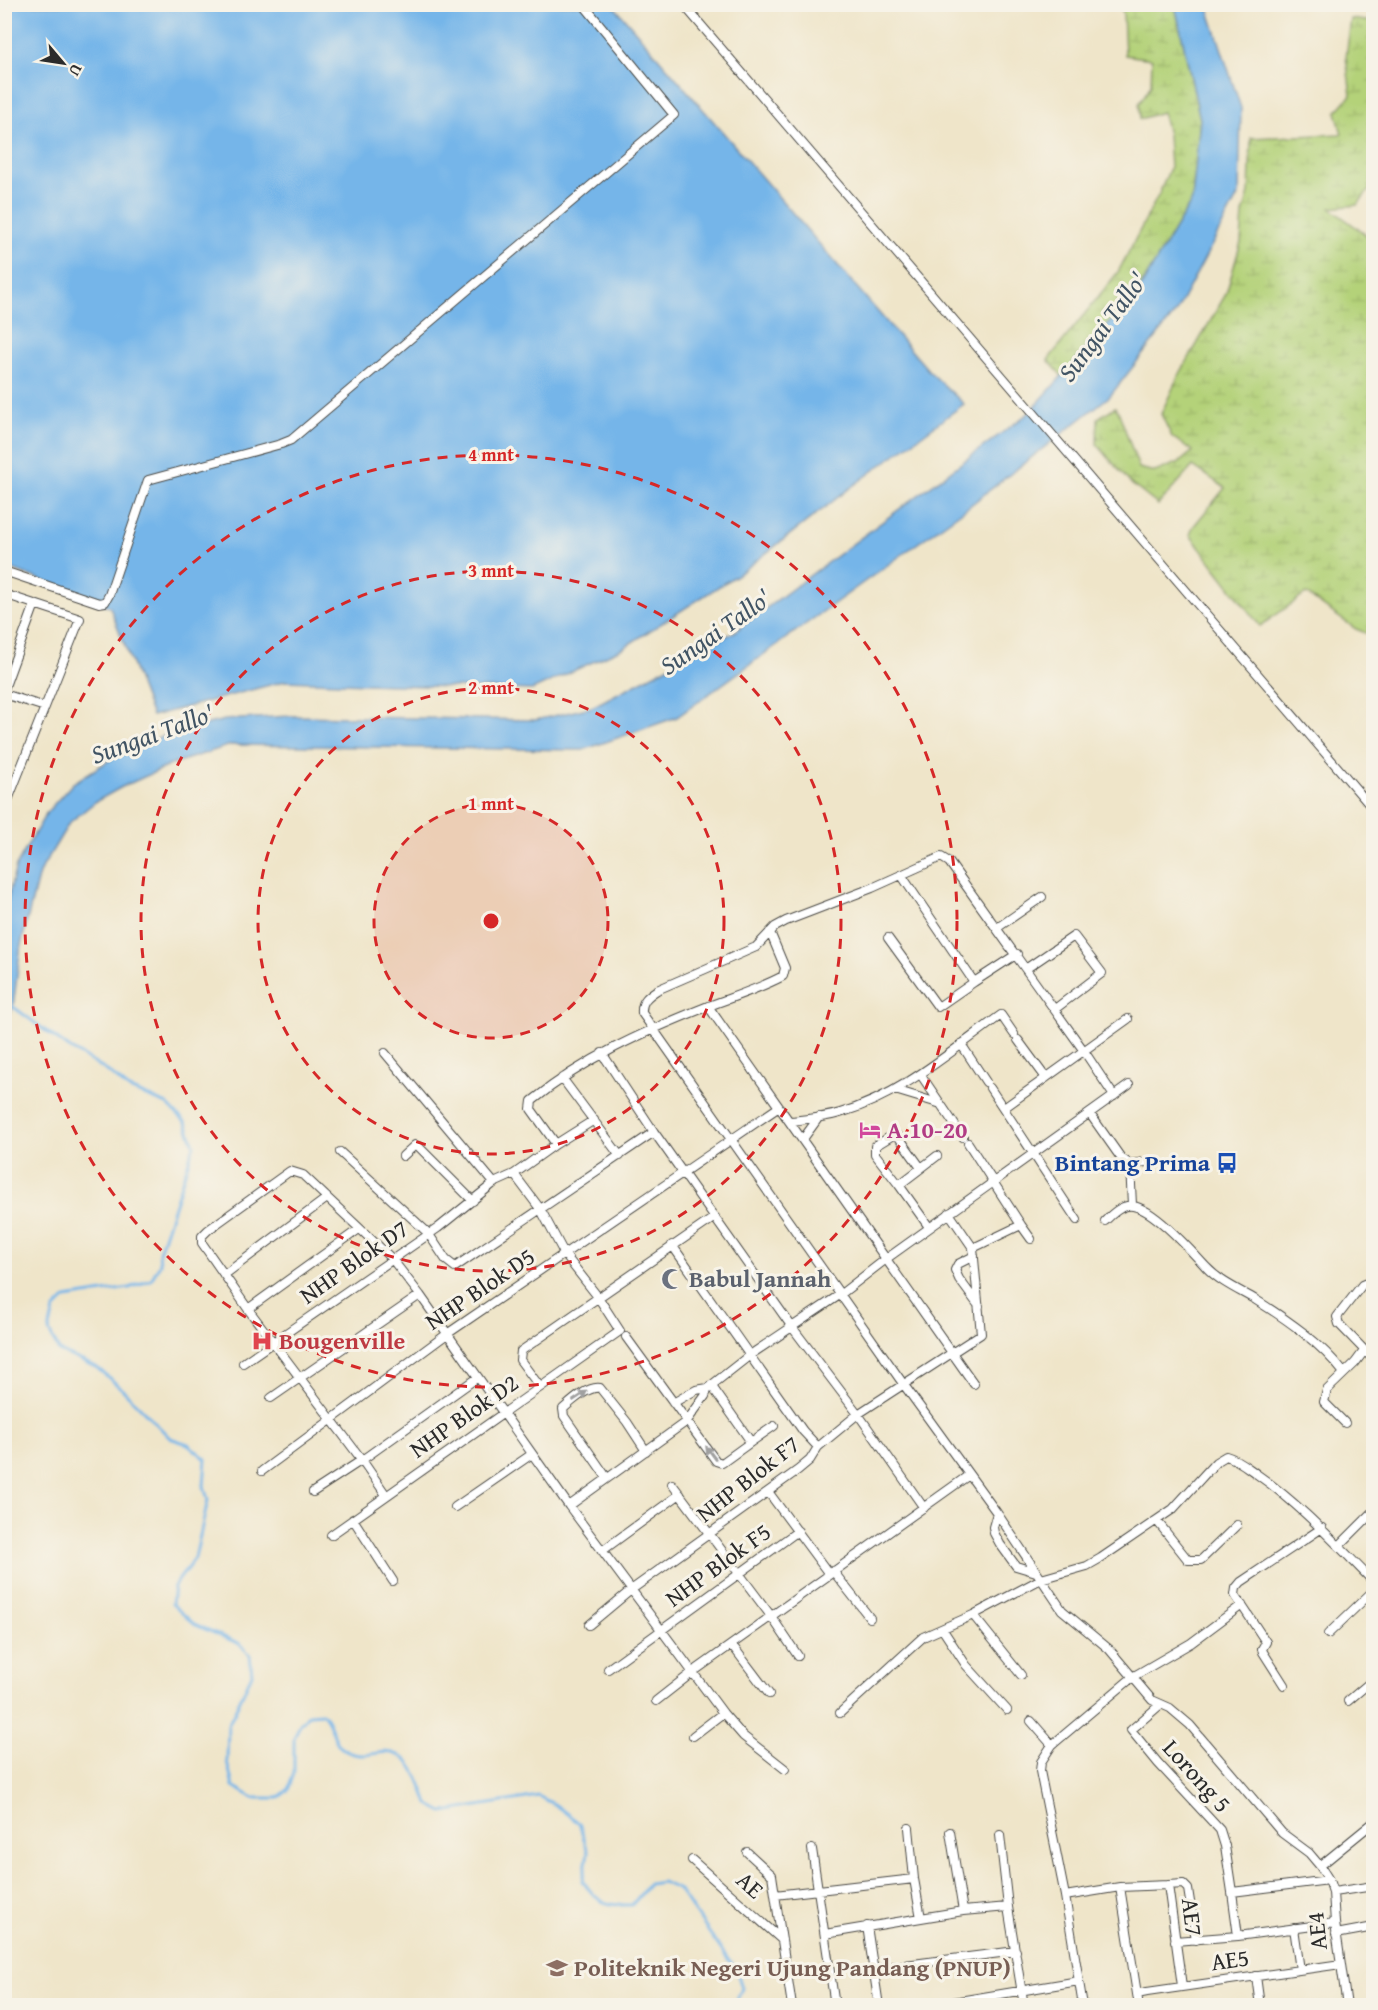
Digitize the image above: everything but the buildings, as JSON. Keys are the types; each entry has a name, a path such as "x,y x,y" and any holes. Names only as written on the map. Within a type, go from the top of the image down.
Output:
{"street":[{"path":"4,571 99,603 105,602 110,595 148,480 291,440 674,115 583,4"},
{"path":"683,4 1374,810"},
{"path":"4,594 80,619 5,810"},
{"path":"4,688 35,604"},
{"path":"4,694 45,707"},
{"path":"1114,1096 1027,968 945,858 939,857 902,876 786,921 770,932 756,947 695,972 642,1002 642,1013 653,1029 1069,1617 1101,1641 1150,1697 1175,1711 1190,1725 1282,1833 1309,1853 1329,1880 1333,1892"},
{"path":"902,876 974,982"},
{"path":"997,928 1042,897"},
{"path":"555,1144 531,1109 530,1104 535,1098 605,1051 783,976 785,968 770,932"},
{"path":"1027,968 1074,936 1102,973 1055,1009"},
{"path":"888,938 941,1010 974,982 1017,954"},
{"path":"708,1006 974,1384"},
{"path":"790,1121 841,1113 895,1090 921,1075 1001,1015 1046,1078"},
{"path":"1004,1108 1128,1019"},
{"path":"961,1044 1077,1220"},
{"path":"605,1051 654,1132 924,1508"},
{"path":"385,1053 494,1183"},
{"path":"921,1075 1031,1239"},
{"path":"562,1078 620,1156"},
{"path":"569,1506 687,1421 710,1386 750,1355 841,1294 929,1227 1129,1085"},
{"path":"895,1090 938,1103"},
{"name":"NHP Blok D5","path":"262,1471 447,1334 780,1107"},
{"path":"1090,1114 1121,1158 1130,1164 1146,1162"},
{"path":"803,1140 819,1117"},
{"name":"NHP Blok D7","path":"243,1363 443,1224 494,1183 514,1174 555,1144 594,1120"},
{"path":"340,1152 428,1233 450,1264 455,1267 654,1132"},
{"path":"921,1168 898,1136 893,1135 875,1146 875,1154 929,1227"},
{"path":"403,1156 415,1145 418,1146 473,1200"},
{"path":"899,1185 938,1156"},
{"path":"1130,1164 1131,1205"},
{"path":"386,1495 363,1460 273,1343 202,1243 202,1236 208,1230 290,1171 303,1175 392,1259 569,1506 723,1713 743,1736 785,1769"},
{"path":"514,1174 541,1210 566,1255 719,1463 726,1461 774,1426"},
{"path":"224,1275 327,1198"},
{"path":"1105,1221 1117,1210 1131,1205 1156,1218 1219,1278 1264,1305 1310,1338 1344,1373"},
{"path":"818,1447 858,1414 981,1334 974,1252 949,1213"},
{"path":"540,1387 520,1360 521,1351 715,1216"},
{"path":"979,1306 955,1273 956,1266 974,1252 1021,1225"},
{"path":"248,1309 359,1229"},
{"name":"NHP Blok F7","path":"589,1625 631,1590 769,1493 810,1460 818,1447 803,1431 672,1245"},
{"path":"1374,1284 1362,1285 1337,1317 1339,1324 1374,1360"},
{"name":"NHP Blok D5","path":"271,1398 420,1295"},
{"name":"NHP Blok D2","path":"331,1535 502,1413 623,1334"},
{"path":"1345,1423 1324,1401 1327,1390 1364,1351"},
{"path":"313,1492 363,1460 478,1377"},
{"path":"673,1403 701,1387 710,1386"},
{"path":"710,1386 751,1442"},
{"path":"608,1478 564,1416 563,1409 569,1404 593,1387 600,1388 646,1451"},
{"path":"455,1507 532,1454"},
{"path":"840,1713 918,1640 973,1615 1038,1576 1087,1566 1173,1509 1216,1462 1226,1456 1236,1460 1283,1492 1322,1528 1374,1582"},
{"path":"656,1701 693,1672 969,1475"},
{"path":"672,1484 771,1616 798,1656"},
{"path":"769,1493 831,1573 870,1618"},
{"path":"602,1551 680,1494"},
{"path":"1339,1546 1374,1511"},
{"path":"997,1513 993,1527 1000,1544 1016,1566 1038,1576"},
{"path":"353,1519 393,1581"},
{"path":"1157,1521 1188,1560 1195,1561 1201,1560 1237,1525"},
{"path":"1284,1684 1262,1650 1265,1640 1235,1595 1236,1588 1241,1582 1322,1528"},
{"name":"NHP Blok F5","path":"608,1669 798,1532"},
{"path":"1328,1634 1374,1590"},
{"path":"1083,2006 1065,1896 1040,1771 1041,1762 1052,1745 1134,1676 1191,1643 1242,1605"},
{"path":"973,1615 1021,1675"},
{"path":"943,1630 966,1665 1007,1710"},
{"path":"732,1645 769,1694"},
{"path":"1348,1701 1374,1679"},
{"name":"Lorong 5","path":"1161,1704 1131,1730 1220,1830 1233,1892"},
{"path":"693,1736 723,1713"},
{"path":"1030,1721 1052,1745"},
{"path":"1320,1866 1374,1822"},
{"path":"909,1828 921,1918"},
{"path":"950,1832 963,1911"},
{"path":"1000,1835 1008,1906 1024,2006"},
{"path":"812,1849 835,2006"},
{"name":"AE","path":"747,1852 771,1873 792,2006"},
{"name":"AE","path":"692,1860 782,1940"},
{"name":"AE","path":"775,1895 914,1879"},
{"path":"1238,1936 1233,1892 1329,1880"},
{"path":"1168,1885 1183,1884 1188,1889 1196,1940"},
{"name":"AE7","path":"1065,1896 1120,1887 1168,1885 1182,1986"},
{"name":"AE4","path":"1347,2004 1336,1934 1333,1892 1374,1886"},
{"path":"1120,1887 1139,2006"},
{"path":"825,1934 963,1911 1008,1906"},
{"path":"1175,1941 1238,1936 1335,1923"},
{"path":"867,1926 879,2006"},
{"path":"1336,1934 1374,1927"},
{"path":"1294,1928 1300,1970"},
{"path":"873,1969 1016,1951"},
{"name":"AE5","path":"1137,1994 1341,1964"},
{"path":"1256,1976 1260,2006"},
{"path":"929,2006 976,2002 1079,1982"},
{"path":"1333,2006 1347,2004"}],"green space":[{"path":"1119,5 1175,5 1200,119 1192,200 1140,288 1062,376 1048,360 1118,272 1170,168 1168,134 1162,112 1140,119 1139,104 1151,85 1152,59 1125,55 1123,13"},
{"path":"1351,19 1373,22 1373,171 1370,189 1357,205 1330,208 1373,240 1373,636 1356,629 1306,594 1260,626 1190,535 1193,527 1225,488 1193,466 1158,505 1130,483 1097,444 1098,418 1115,407 1139,468 1155,472 1180,462 1193,451 1172,437 1161,414 1178,377 1226,294 1241,242 1243,214 1249,193 1251,138 1342,134 1336,112 1351,95 1346,57"}],"water":[{"path":"4,5 613,5 929,371 964,404 743,571 623,648 532,690 285,681 152,716 110,607 5,566"},
{"path":"1175,5 1207,5 1241,108 1239,194 1176,312 1110,396 968,507 677,717 583,750 231,745 175,763 95,802 69,823 39,873 21,945 13,1007 5,1018 5,910 16,866 47,812 73,783 113,758 173,732 225,720 290,716 536,720 592,707 734,632 1030,412 1140,288 1192,200 1200,119"}],"waterway":[{"path":"4,1000 69,1048 107,1071 129,1089 167,1104 186,1123 194,1145 159,1252 160,1264 151,1280 129,1288 66,1298 54,1310 49,1331 59,1351 96,1367 121,1388 170,1438 188,1444 206,1459 204,1486 208,1500 195,1558 174,1586 172,1604 194,1624 240,1644 250,1655 252,1674 228,1726 227,1761 233,1786 254,1798 278,1798 288,1790 294,1773 294,1738 300,1724 309,1714 322,1713 329,1722 338,1743 346,1751 362,1755 389,1752 406,1760 417,1775 428,1804 443,1812 538,1796 554,1804 579,1823 588,1852 583,1881 598,1899 609,1904 632,1905 649,1884 663,1882 679,1890 737,1972 742,1988 732,2006"}],"place":[{"name":"A.10-20","path":"870,1130"},
{"name":"Bintang Prima","path":"1227,1163"},
{"name":"Babul Jannah","path":"672,1279"},
{"name":"Bougenville","path":"262,1341"},
{"name":"Politeknik Negeri Ujung Pandang (PNUP)","path":"557,1968"}],"water label":[{"name":"Sungai Tallo'","path":"1102,327"},
{"name":"Sungai Tallo'","path":"715,632"},
{"name":"Sungai Tallo'","path":"152,734"}]}
